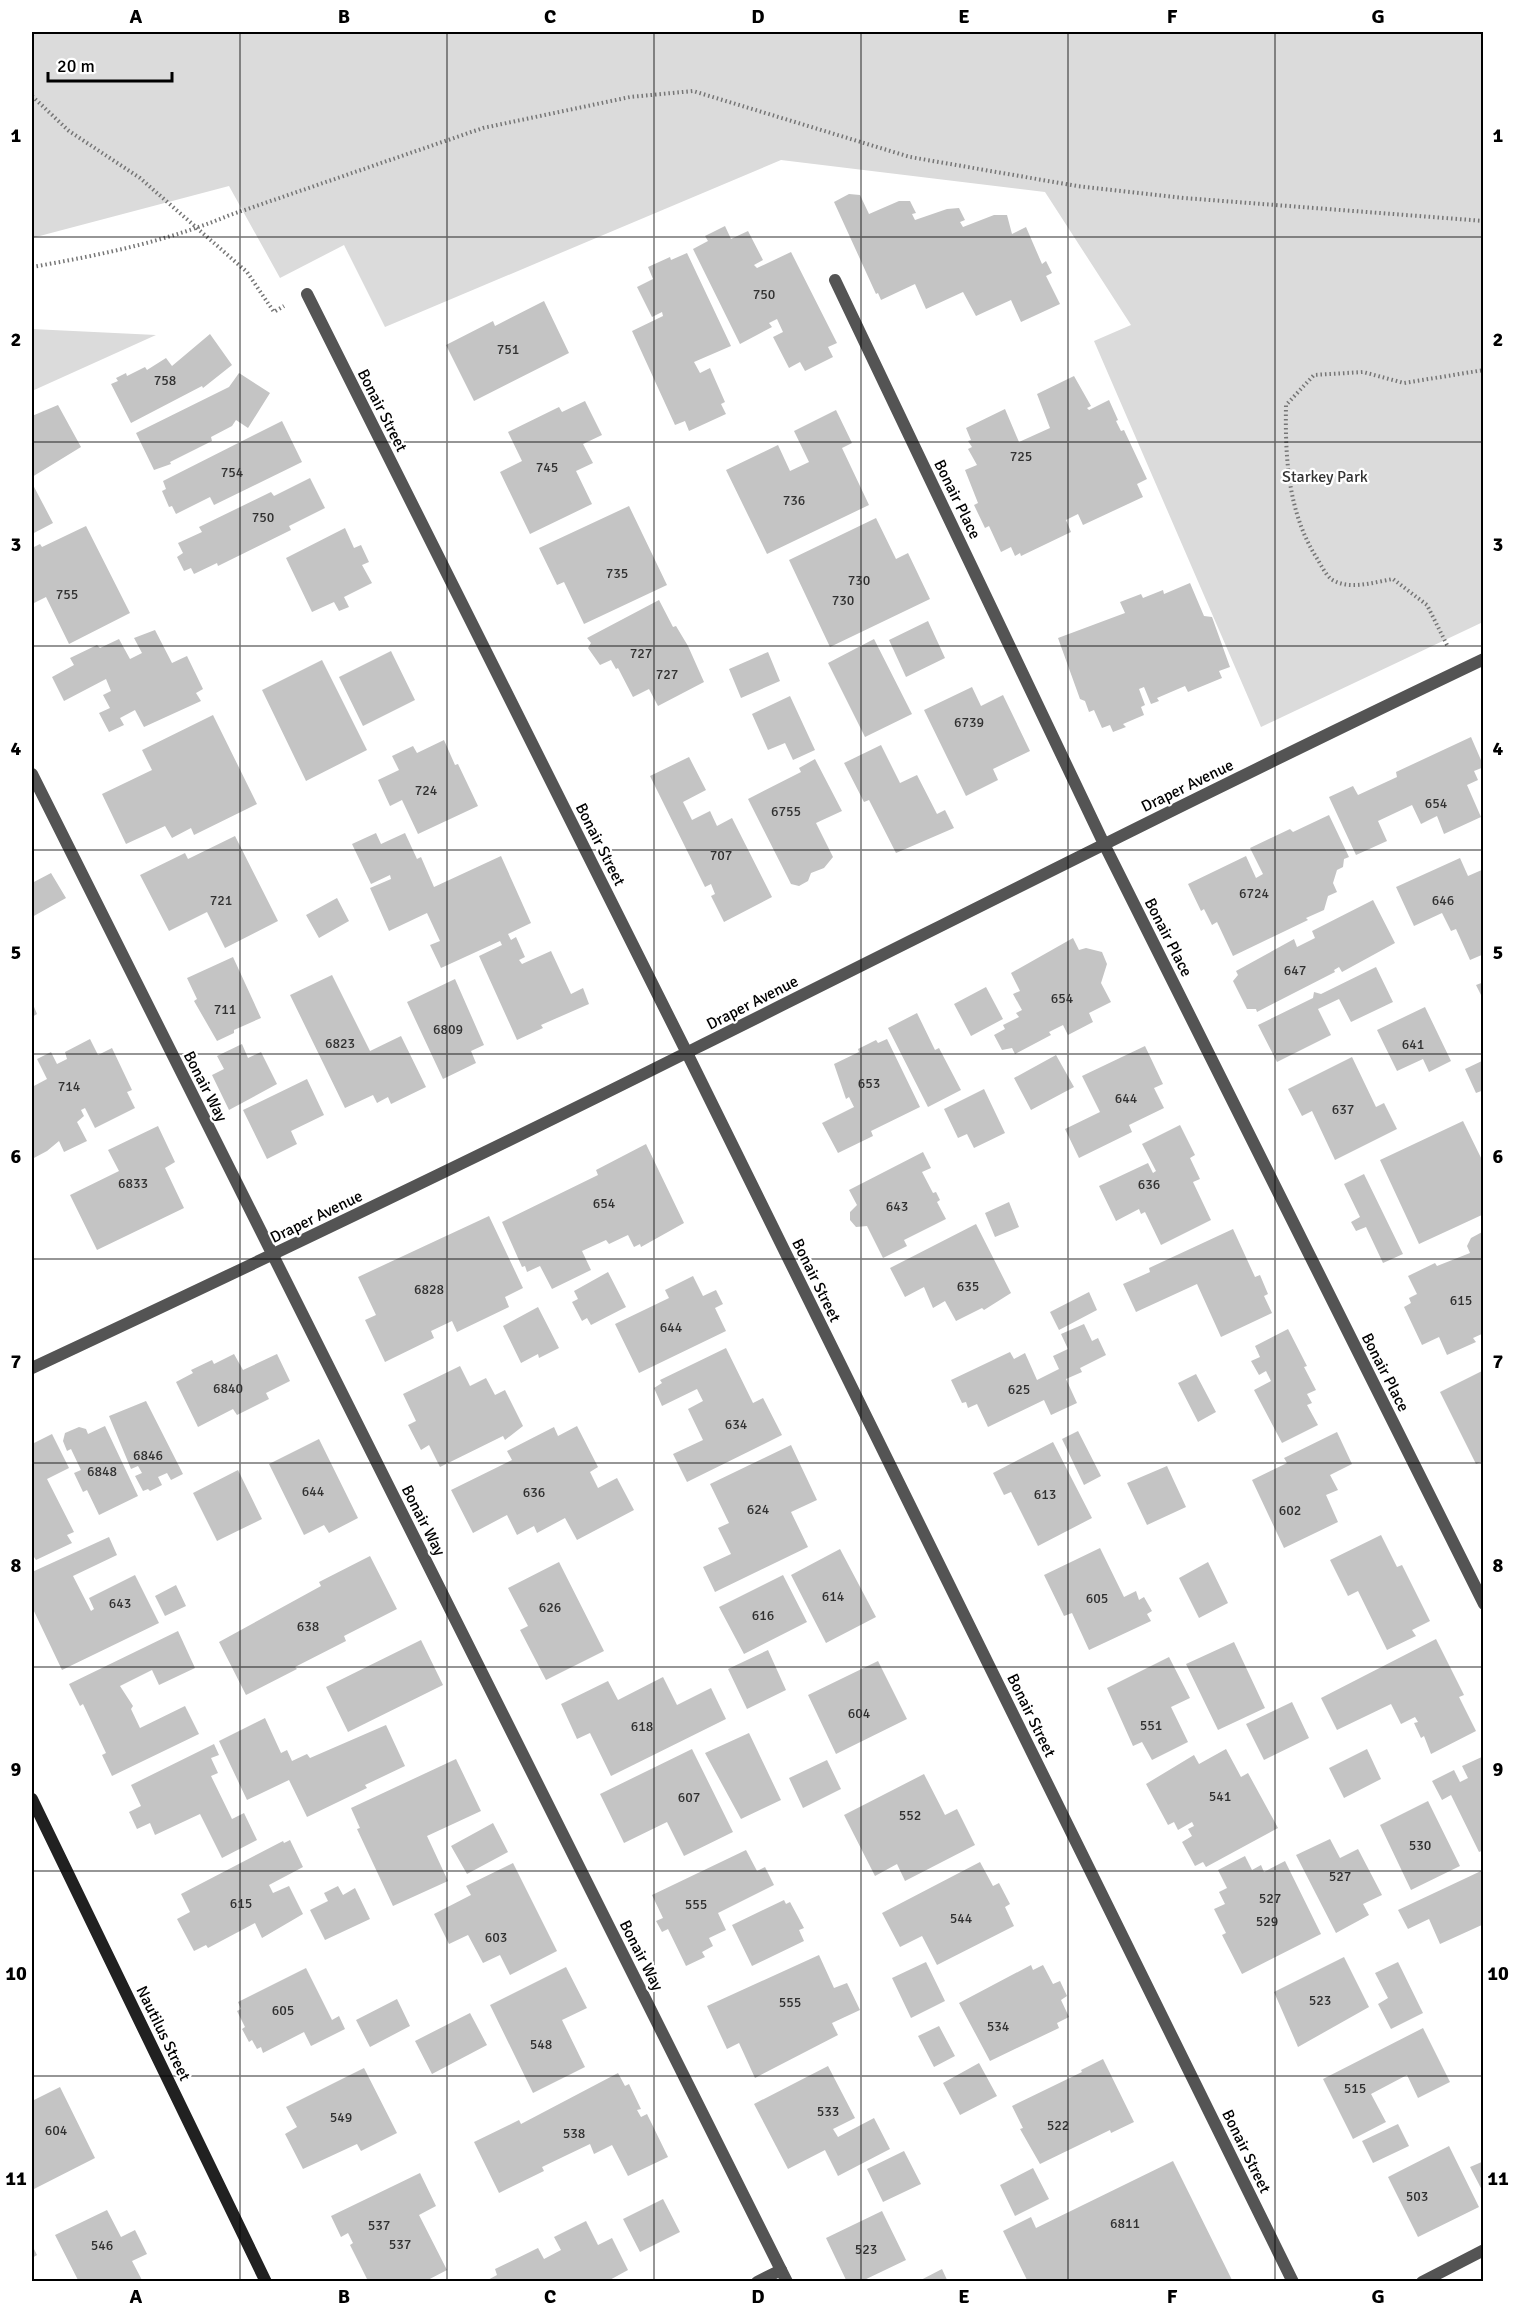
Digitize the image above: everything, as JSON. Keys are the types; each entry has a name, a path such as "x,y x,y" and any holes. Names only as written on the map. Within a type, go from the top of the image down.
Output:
{"main road":[{"name":"Nautilus Street","path":"32,1799 266,2282"}],"street":[{"name":"Bonair Place","path":"835,280 1104,844 1484,1604"},
{"name":"Bonair Street","path":"307,294 687,1053 1293,2282"},
{"name":"Draper Avenue","path":"32,1368 273,1256 687,1053 1104,844 1484,659"},
{"name":"Bonair Way","path":"32,774 787,2282"},
{"path":"1422,2282 1484,2250"},
{"path":"757,2282 781,2270"}],"path":[{"path":"32,267 131,249 196,229 230,215 483,128 630,97 693,91 910,157 1077,186 1184,198 1484,221"},
{"path":"32,96 69,131 140,178 247,272 274,312 307,294"},
{"path":"1460,670 1427,605 1394,579 1350,586 1330,578 1314,554 1302,534 1290,485 1286,444 1286,405 1314,375 1363,372 1404,383 1484,370"}],"green space":[{"name":"Starkey Park","path":"32,32 1483,32 1483,622 1261,727 1094,341 1131,325 1045,192 781,160 385,327 344,245 280,278 229,186 32,238"},
{"path":"32,329 156,335 32,391"}],"building":[{"path":"849,194 860,195 869,214 899,201 910,201 916,213 912,214 915,220 947,209 959,208 965,220 960,222 963,227 994,215 1007,215 1012,234 1026,227 1042,264 1046,261 1052,273 1046,276 1060,304 1021,322 1011,300 976,316 963,292 926,309 915,284 881,300 878,293 876,294 834,202"},
{"path":"725,226 731,239 748,231 763,260 754,265 757,268 791,252 837,343 828,347 833,357 805,371 800,362 789,368 773,337 783,332 777,319 769,323 772,327 740,344 693,249 708,241 705,236"},
{"path":"687,253 731,346 694,362 700,373 710,368 725,402 721,404 726,414 689,431 685,421 675,425 632,331 663,316 662,312 652,317 637,287 653,279 648,267 670,257 671,260"},
{"path":"544,301 569,353 474,401 446,345 493,321 495,326"},
{"path":"210,334 232,365 203,388 202,386 131,423 111,384 118,381 116,378 126,373 127,376 145,367 147,370 166,358 172,366"},
{"path":"239,373 270,393 248,428 236,420 232,426 211,437 212,441 170,462 171,464 154,470 136,433 229,387"},
{"path":"1074,376 1091,406 1087,408 1089,410 1109,400 1118,420 1116,421 1121,431 1124,430 1147,479 1137,484 1143,497 1083,525 1078,514 1066,520 1071,532 1021,556 1020,553 1015,556 1011,547 1001,552 989,526 985,528 974,505 978,503 965,470 977,465 968,449 972,447 968,441 971,440 966,428 1005,409 1019,442 1050,428 1037,394"},
{"path":"585,401 602,435 583,444 593,463 576,471 592,504 530,534 500,472 522,461 508,432 559,407 562,412"},
{"path":"58,405 81,447 32,477 32,416"},
{"path":"836,410 852,443 842,448 869,505 767,554 726,470 778,445 790,471 809,462 794,431"},
{"path":"282,421 302,462 214,505 210,497 176,514 172,506 169,507 162,491 166,489 163,481"},
{"path":"310,478 325,508 289,526 291,530 218,566 217,563 194,574 191,568 184,571 177,557 183,553 178,543 202,532 199,527 271,492 274,496"},
{"path":"32,483 53,523 32,534"},
{"path":"629,506 667,585 584,624 564,582 557,585 539,548"},
{"path":"876,518 896,559 908,553 930,599 830,647 789,560"},
{"path":"86,526 130,613 69,644 46,597 32,604 32,548 40,544 42,547"},
{"path":"345,528 354,548 361,545 369,562 362,565 372,583 344,597 349,607 339,611 334,602 312,612 286,558"},
{"path":"1190,583 1204,616 1212,617 1230,667 1219,671 1222,678 1188,692 1185,686 1157,698 1159,701 1151,704 1144,687 1139,689 1145,705 1141,707 1144,715 1123,724 1126,727 1113,732 1110,725 1102,728 1094,710 1089,712 1085,701 1080,699 1058,638 1125,613 1120,602 1141,594 1143,598 1163,590 1164,594"},
{"path":"659,600 673,627 676,626 688,646 704,682 658,706 649,689 633,697 618,668 616,669 611,660 600,665 588,648 591,643 587,638"},
{"path":"928,621 945,658 906,677 889,640"},
{"path":"155,630 172,663 187,656 203,689 196,693 201,701 144,727 135,710 120,718 124,725 109,732 99,713 110,708 103,695 111,691 106,679 64,701 52,677 74,665 70,658 97,645 100,648 119,639 130,659 142,653 134,638"},
{"path":"874,639 912,714 865,737 828,663"},
{"path":"391,651 415,700 363,726 339,677"},
{"path":"768,652 780,681 741,698 729,669"},
{"path":"322,660 367,750 306,781 262,690"},
{"path":"972,687 981,706 1003,695 1030,751 993,769 998,780 966,796 924,710"},
{"path":"790,696 815,750 793,760 785,743 768,750 752,714"},
{"path":"213,715 257,804 194,835 191,828 172,838 165,826 126,844 102,794 152,770 142,750"},
{"path":"1471,737 1484,767 1474,771 1478,780 1467,785 1481,817 1444,834 1437,816 1421,824 1412,805 1378,821 1387,841 1356,855 1329,797 1353,786 1358,795 1397,777 1396,772"},
{"path":"444,740 478,806 418,834 402,800 390,806 378,780 399,770 392,756 413,746 417,753"},
{"path":"881,745 900,783 917,775 937,814 945,810 954,828 896,853 869,800 864,802 844,763"},
{"path":"689,757 706,790 683,802 692,820 710,811 717,826 732,818 772,897 724,922 711,896 715,894 711,884 705,887 650,776"},
{"path":"815,759 842,811 816,823 833,857 824,868 811,873 808,881 799,886 791,884 748,799 801,772 799,768"},
{"path":"1329,815 1349,857 1344,859 1343,867 1337,870 1333,883 1337,892 1328,896 1324,910 1306,918 1308,920 1233,956 1217,922 1212,925 1204,909 1201,911 1188,884 1246,856 1256,878 1263,874 1250,848 1290,829 1293,832"},
{"path":"376,833 381,844 405,833 417,859 421,857 434,887 501,856 531,923 508,934 511,940 516,937 525,957 519,960 522,964 551,951 571,994 583,988 589,1004 541,1025 543,1028 517,1040 479,956 502,945 500,941 441,968 430,945 440,941 427,913 389,931 370,888 391,879 390,875 371,884 352,844"},
{"path":"235,836 278,921 225,948 207,912 169,931 140,875 185,853 188,859"},
{"path":"1460,858 1468,876 1484,869 1484,954 1470,960 1456,929 1451,931 1442,913 1414,926 1396,887"},
{"path":"51,873 66,898 32,917 32,883"},
{"path":"337,898 349,921 319,938 306,915"},
{"path":"1373,900 1395,943 1342,972 1339,967 1334,970 1335,972 1257,1012 1256,1009 1247,1009 1233,981 1238,975 1236,971 1294,939 1297,947 1315,938 1312,931"},
{"path":"1073,938 1079,950 1086,948 1102,952 1107,964 1101,983 1111,1002 1089,1013 1093,1022 1068,1035 1063,1025 1049,1032 1051,1035 1015,1054 1012,1048 1002,1050 994,1035 1005,1029 1003,1025 1019,1017 1016,1013 1022,1010 1013,994 1020,991 1011,973"},
{"path":"233,957 261,1018 234,1030 234,1033 217,1041 194,1001 197,999 187,978"},
{"path":"1376,967 1393,1002 1351,1022 1339,999 1318,1009 1331,1035 1277,1062 1258,1025 1313,998 1314,992 1321,994"},
{"path":"332,975 370,1051 401,1036 426,1087 391,1104 388,1097 377,1103 373,1095 345,1108 290,995"},
{"path":"455,979 484,1045 471,1051 476,1063 443,1079 407,1002"},
{"path":"1484,982 1484,1001 1476,985"},
{"path":"986,987 1003,1019 971,1036 954,1004"},
{"path":"32,1002 37,1014 32,1017"},
{"path":"1425,1007 1451,1061 1429,1072 1423,1059 1397,1071 1377,1030"},
{"path":"917,1013 935,1050 939,1048 961,1090 928,1107 888,1028"},
{"path":"90,1039 98,1055 112,1048 132,1090 127,1092 135,1108 95,1128 85,1108 81,1110 84,1116 77,1122 87,1141 64,1152 59,1141 32,1159 32,1087 47,1079 37,1059 51,1052 57,1064 67,1059 65,1052"},
{"path":"887,1039 920,1107 871,1131 873,1136 838,1153 822,1123 854,1107 849,1097 846,1099 834,1064 859,1052 858,1049 876,1040 878,1043"},
{"path":"242,1044 248,1058 261,1052 277,1084 229,1110 212,1075 224,1069 217,1056"},
{"path":"1145,1046 1163,1084 1154,1088 1164,1108 1129,1125 1132,1132 1079,1158 1065,1129 1100,1112 1082,1076"},
{"path":"1056,1055 1074,1087 1031,1110 1014,1078"},
{"path":"1352,1057 1376,1107 1384,1103 1397,1129 1335,1160 1312,1111 1302,1116 1288,1089"},
{"path":"1484,1060 1484,1090 1476,1093 1465,1069"},
{"path":"307,1079 324,1115 291,1131 297,1144 267,1159 243,1110"},
{"path":"984,1089 1005,1133 974,1148 967,1134 958,1138 944,1109"},
{"path":"1463,1121 1484,1164 1484,1214 1419,1244 1380,1160"},
{"path":"1180,1125 1195,1155 1190,1158 1200,1179 1193,1182 1211,1220 1161,1245 1145,1212 1141,1214 1139,1209 1116,1221 1099,1186 1148,1163 1153,1173 1156,1171 1142,1144"},
{"path":"158,1126 175,1162 165,1168 184,1208 97,1250 70,1195 119,1171 108,1150"},
{"path":"646,1144 684,1223 641,1247 640,1244 634,1247 628,1235 609,1244 606,1240 582,1251 591,1270 552,1289 540,1266 527,1272 525,1266 522,1267 502,1222 598,1175 596,1170"},
{"path":"923,1152 931,1168 922,1172 933,1193 936,1192 940,1200 937,1202 946,1219 904,1240 907,1246 883,1258 867,1226 856,1227 850,1220 850,1212 857,1205 849,1190"},
{"path":"1364,1174 1403,1254 1383,1263 1366,1227 1356,1231 1351,1222 1360,1217 1344,1184"},
{"path":"1009,1202 1019,1227 995,1237 985,1213"},
{"path":"489,1216 523,1288 505,1297 509,1307 457,1332 452,1321 431,1331 434,1338 385,1362 365,1320 376,1315 358,1277"},
{"path":"976,1224 1011,1293 984,1310 982,1308 956,1321 945,1301 933,1308 924,1287 905,1297 890,1268"},
{"path":"1233,1229 1255,1277 1260,1275 1268,1294 1264,1296 1272,1313 1221,1337 1197,1284 1136,1312 1123,1284 1150,1272 1149,1268"},
{"path":"1484,1231 1484,1333 1473,1338 1476,1342 1447,1355 1439,1337 1422,1345 1404,1307 1411,1303 1409,1298 1417,1294 1408,1276 1435,1263 1437,1266 1470,1253 1467,1246 1471,1238"},
{"path":"608,1272 626,1307 591,1325 587,1318 582,1321 572,1302 578,1299 574,1291"},
{"path":"693,1276 703,1296 716,1290 723,1304 715,1308 726,1331 639,1373 615,1324 669,1298 665,1290"},
{"path":"1089,1292 1097,1310 1059,1330 1050,1312"},
{"path":"538,1307 559,1348 539,1358 538,1354 521,1363 503,1326"},
{"path":"1084,1324 1092,1341 1098,1338 1106,1355 1080,1368 1082,1372 1066,1379 1077,1403 1051,1415 1044,1400 988,1427 977,1404 968,1408 966,1402 962,1403 951,1380 1010,1352 1014,1359 1025,1353 1037,1380 1059,1369 1053,1356 1068,1349 1061,1334"},
{"path":"1288,1329 1307,1366 1304,1367 1316,1390 1307,1394 1312,1403 1307,1405 1318,1425 1282,1443 1254,1390 1271,1381 1266,1371 1259,1375 1251,1361 1260,1357 1255,1346"},
{"path":"726,1348 753,1403 763,1398 782,1435 687,1482 673,1454 703,1440 688,1409 703,1401 697,1389 662,1406 654,1388 662,1383 660,1380"},
{"path":"234,1354 243,1370 277,1354 290,1381 266,1393 269,1399 237,1415 233,1409 198,1427 176,1382 193,1373 191,1370 212,1360 214,1364"},
{"path":"460,1366 470,1386 486,1378 495,1395 505,1390 523,1426 505,1440 503,1436 440,1467 429,1445 421,1450 408,1425 416,1421 403,1394"},
{"path":"1484,1370 1484,1461 1476,1464 1440,1392"},
{"path":"1196,1374 1216,1412 1198,1422 1178,1383"},
{"path":"146,1401 183,1474 171,1480 167,1473 158,1477 162,1485 150,1491 148,1489 143,1491 135,1476 142,1473 138,1466 131,1469 109,1416"},
{"path":"105,1426 138,1496 99,1515 87,1490 83,1492 74,1473 81,1470 71,1449 67,1451 63,1441 65,1433 79,1427 86,1429 88,1434"},
{"path":"577,1426 598,1467 590,1472 598,1488 617,1478 634,1510 577,1540 565,1518 537,1533 534,1526 517,1535 507,1515 473,1533 451,1490 512,1460 507,1451 554,1427 558,1436"},
{"path":"1078,1431 1101,1476 1084,1485 1062,1439"},
{"path":"1337,1432 1352,1464 1330,1475 1338,1490 1326,1495 1338,1522 1284,1548 1252,1480 1287,1463 1284,1458"},
{"path":"52,1434 69,1468 47,1479 74,1532 67,1535 72,1543 36,1560 32,1554 32,1444"},
{"path":"319,1439 358,1518 329,1533 324,1525 304,1535 269,1464"},
{"path":"1053,1442 1092,1518 1038,1546 1011,1492 1004,1495 993,1473"},
{"path":"791,1445 817,1500 791,1512 808,1547 715,1592 703,1567 731,1554 718,1528 729,1523 710,1484"},
{"path":"1167,1466 1186,1507 1147,1525 1127,1483"},
{"path":"238,1470 262,1519 217,1541 193,1493"},
{"path":"1381,1535 1397,1567 1402,1565 1430,1621 1412,1630 1416,1636 1387,1650 1358,1591 1348,1596 1330,1560"},
{"path":"109,1537 117,1555 73,1576 91,1611 94,1609 89,1598 135,1575 159,1623 62,1670 32,1607 32,1572"},
{"path":"1100,1548 1124,1597 1136,1591 1139,1600 1144,1597 1152,1611 1147,1614 1151,1621 1089,1650 1072,1613 1064,1616 1044,1575"},
{"path":"840,1549 876,1617 826,1643 791,1575"},
{"path":"370,1556 397,1609 344,1636 346,1641 246,1695 219,1642 321,1586 319,1582"},
{"path":"559,1562 604,1651 546,1680 520,1630 528,1626 508,1588"},
{"path":"1208,1562 1228,1603 1199,1618 1179,1578"},
{"path":"783,1575 807,1622 744,1654 719,1607"},
{"path":"176,1585 186,1606 165,1616 155,1596"},
{"path":"178,1631 195,1668 159,1685 152,1670 120,1686 133,1706 131,1709 140,1728 185,1706 199,1734 112,1776 102,1755 106,1753 83,1704 80,1706 69,1684"},
{"path":"1436,1639 1464,1695 1459,1697 1476,1731 1431,1754 1424,1736 1421,1738 1414,1723 1418,1722 1415,1717 1401,1724 1391,1704 1337,1730 1321,1698"},
{"path":"421,1640 443,1685 348,1732 326,1687"},
{"path":"1234,1642 1265,1708 1218,1730 1186,1664"},
{"path":"768,1650 786,1690 747,1709 728,1669"},
{"path":"1169,1657 1190,1698 1171,1707 1188,1742 1152,1760 1142,1742 1133,1746 1107,1688"},
{"path":"878,1661 907,1719 836,1754 808,1695"},
{"path":"663,1677 677,1705 711,1688 726,1719 611,1776 590,1733 577,1739 561,1704 608,1681 618,1700"},
{"path":"1292,1702 1309,1738 1264,1760 1246,1724"},
{"path":"265,1718 281,1753 287,1750 292,1761 307,1754 310,1758 386,1725 405,1766 365,1785 367,1788 307,1817 289,1780 247,1800 219,1741"},
{"path":"749,1733 781,1800 741,1819 705,1753"},
{"path":"214,1744 219,1755 211,1758 218,1773 211,1776 232,1819 244,1813 257,1840 222,1858 200,1814 155,1835 150,1823 137,1829 129,1812 141,1806 131,1785"},
{"path":"692,1749 733,1832 684,1856 667,1822 624,1843 600,1794"},
{"path":"1226,1749 1241,1777 1248,1773 1278,1828 1206,1867 1203,1862 1195,1866 1182,1842 1192,1836 1188,1829 1194,1826 1192,1822 1178,1830 1174,1822 1168,1825 1146,1784 1194,1755 1199,1764"},
{"path":"1367,1749 1381,1779 1344,1798 1329,1768"},
{"path":"1484,1756 1484,1850 1479,1852 1451,1795 1442,1800 1432,1781 1454,1770 1460,1782 1468,1778 1462,1766"},
{"path":"456,1759 481,1811 427,1836 448,1881 393,1906 357,1829 360,1828 351,1808"},
{"path":"827,1760 841,1789 803,1808 789,1778"},
{"path":"924,1774 945,1815 957,1809 975,1845 905,1881 897,1864 875,1876 844,1815"},
{"path":"1428,1801 1460,1866 1411,1890 1380,1825"},
{"path":"493,1823 508,1852 467,1874 451,1846"},
{"path":"1330,1839 1340,1858 1358,1849 1382,1895 1363,1904 1369,1915 1336,1933 1296,1855"},
{"path":"290,1840 303,1867 269,1885 273,1893 289,1886 303,1914 262,1938 255,1923 208,1948 206,1945 194,1951 177,1919 190,1912 181,1894 283,1841 284,1843"},
{"path":"746,1850 757,1871 765,1867 774,1885 718,1913 726,1930 709,1938 713,1946 702,1952 705,1957 686,1966 668,1929 662,1932 656,1921 663,1918 652,1895"},
{"path":"1245,1856 1252,1870 1261,1865 1264,1872 1285,1861 1321,1934 1242,1974 1222,1935 1226,1933 1214,1909 1225,1904 1219,1892 1227,1888 1218,1870"},
{"path":"980,1862 993,1886 999,1883 1010,1904 1005,1907 1014,1926 937,1965 922,1936 900,1947 882,1913"},
{"path":"513,1863 557,1951 510,1975 500,1955 483,1963 468,1935 449,1944 434,1914 471,1895 466,1886"},
{"path":"1481,1871 1484,1875 1484,1924 1440,1944 1429,1919 1408,1929 1398,1910"},
{"path":"338,1886 343,1895 355,1888 370,1919 325,1940 310,1910 328,1901 324,1893"},
{"path":"784,1900 786,1904 790,1902 804,1928 799,1930 804,1941 752,1966 732,1925"},
{"path":"819,1955 834,1988 847,1983 860,2010 832,2023 838,2035 755,2078 739,2043 727,2049 707,2006"},
{"path":"1344,1957 1369,2007 1298,2047 1274,1992"},
{"path":"926,1962 945,2001 911,2018 892,1978"},
{"path":"1398,1962 1423,2013 1391,2029 1378,2004 1388,1998 1375,1973"},
{"path":"1031,1965 1033,1970 1043,1965 1053,1984 1060,1981 1067,1996 1061,2000 1069,2017 1057,2023 1059,2028 990,2061 959,2003"},
{"path":"566,1967 587,2008 562,2020 585,2067 533,2093 490,2005"},
{"path":"306,1968 332,2020 339,2016 345,2029 311,2046 304,2032 263,2053 261,2047 257,2049 252,2040 249,2042 242,2029 245,2027 237,2011 241,2009 238,2002"},
{"path":"397,1999 410,2026 370,2047 356,2020"},
{"path":"470,2013 487,2045 432,2074 415,2041"},
{"path":"939,2026 955,2056 934,2067 918,2036"},
{"path":"1423,2028 1450,2082 1418,2098 1407,2075 1371,2094 1386,2122 1353,2139 1323,2079"},
{"path":"1103,2059 1134,2122 1111,2133 1110,2130 1040,2164 1020,2129 1023,2128 1012,2106 1082,2072 1081,2070"},
{"path":"979,2063 997,2096 960,2115 943,2083"},
{"path":"828,2066 855,2118 833,2129 838,2137 874,2118 890,2149 838,2176 825,2150 788,2169 754,2104"},
{"path":"364,2068 397,2133 361,2151 357,2144 303,2169 285,2134 297,2127 286,2107"},
{"path":"618,2073 625,2086 629,2084 641,2109 637,2110 641,2117 647,2114 668,2157 628,2176 612,2145 594,2154 590,2144 542,2167 544,2171 499,2193 474,2142 519,2120 521,2124"},
{"path":"60,2087 95,2158 32,2190 32,2101"},
{"path":"1398,2124 1409,2146 1373,2163 1362,2141"},
{"path":"1449,2146 1479,2207 1418,2237 1388,2177"},
{"path":"904,2151 921,2184 883,2202 867,2169"},
{"path":"1173,2161 1233,2282 1028,2282 1003,2231 1031,2217 1036,2228"},
{"path":"1484,2161 1484,2194 1470,2167"},
{"path":"1033,2168 1049,2199 1015,2216 1000,2185"},
{"path":"420,2173 436,2206 419,2215 447,2270 424,2282 363,2282 367,2279 350,2245 353,2243 348,2233 341,2237 331,2216"},
{"path":"663,2199 680,2232 640,2252 623,2219"},
{"path":"107,2210 121,2237 135,2230 147,2254 132,2261 143,2282 79,2282 55,2235"},
{"path":"882,2211 906,2260 860,2282 847,2282 826,2238"},
{"path":"586,2221 598,2245 612,2238 628,2270 606,2282 484,2282 497,2275 495,2269 538,2248 544,2259 561,2250 554,2237"},
{"path":"32,2245 37,2255 32,2258"},
{"path":"942,2269 948,2282 917,2282"}]}
